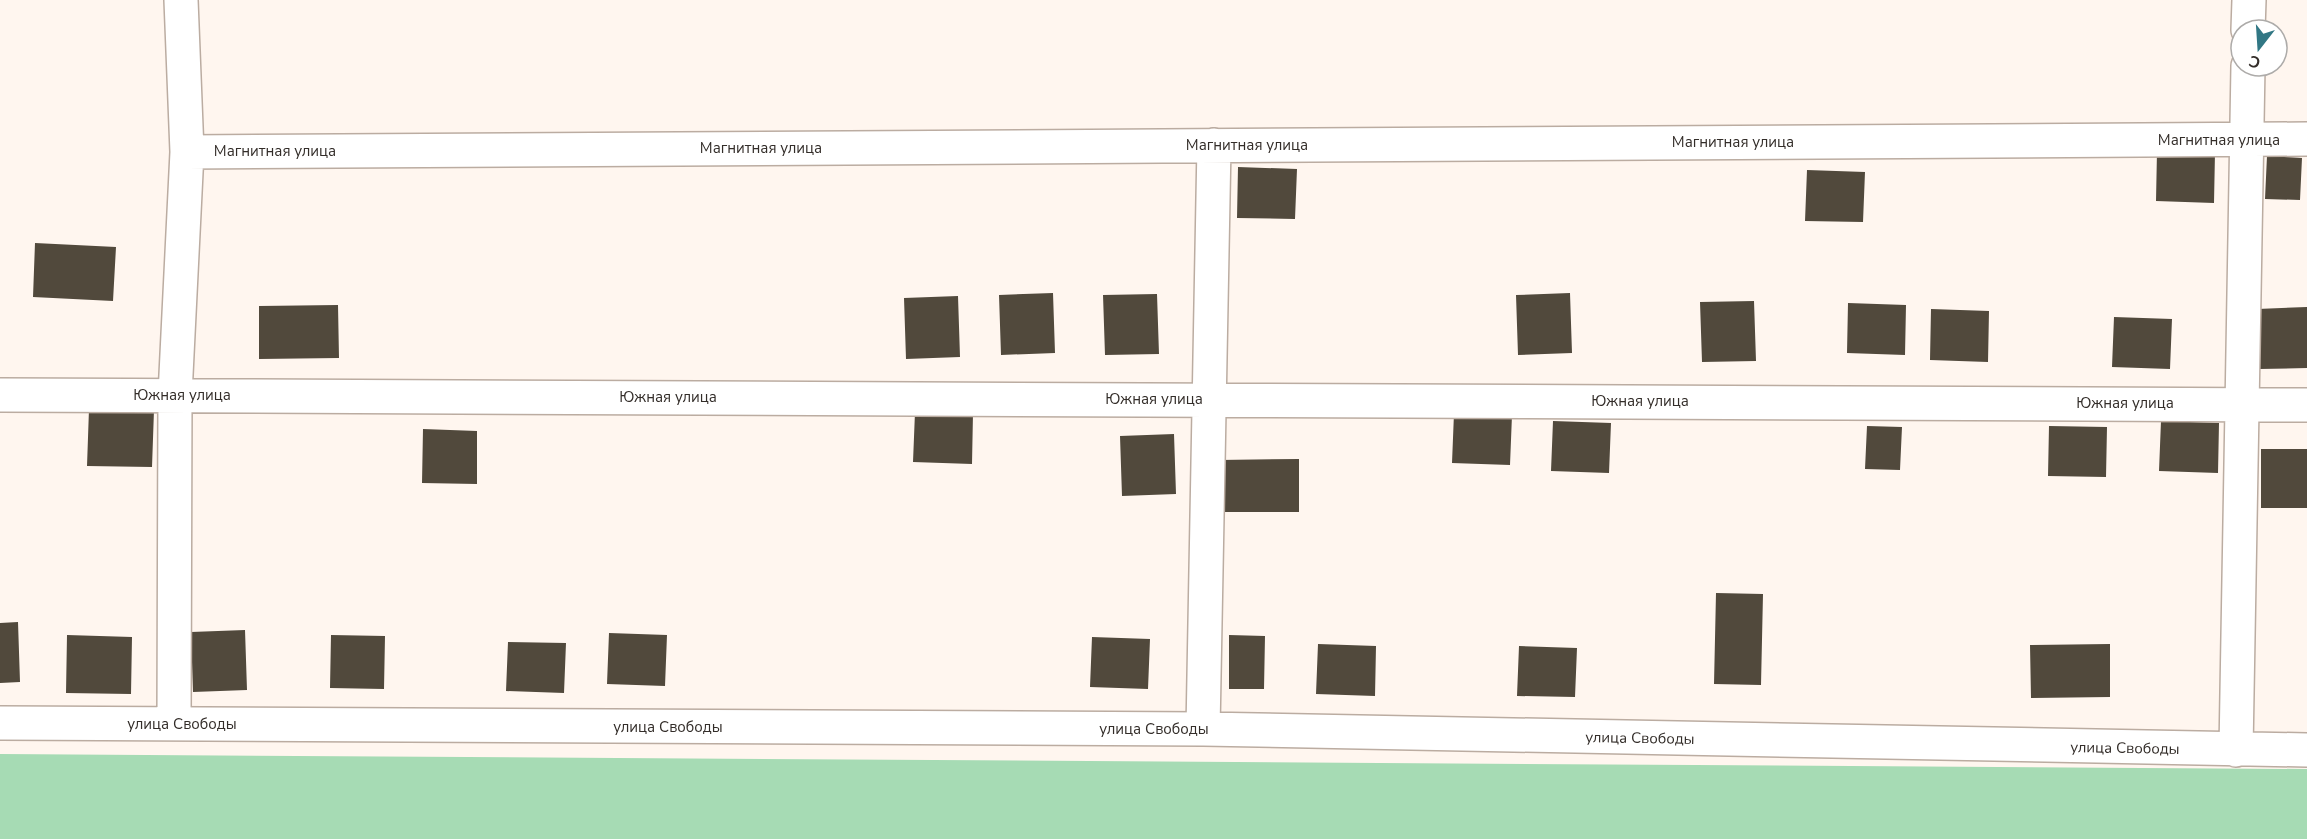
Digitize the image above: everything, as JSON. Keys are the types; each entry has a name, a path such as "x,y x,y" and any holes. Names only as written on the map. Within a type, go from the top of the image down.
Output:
{"street":[{"path":"174,724 175,395 187,152 181,0"},
{"path":"2248,18 2249,0"},
{"path":"2236,750 2248,78"},
{"name":"Магнитная улица","path":"187,152 2307,139"},
{"path":"1203,729 1214,145"},
{"name":"Южная улица","path":"0,395 2307,405"},
{"name":"улица Свободы","path":"0,723 1203,729 2307,750"}],"green space":[{"path":"0,754 2307,769 2307,839 0,839"}],"building":[{"path":"2157,151 2215,152 2214,203 2156,201"},
{"path":"2267,156 2302,158 2300,200 2265,199"},
{"path":"1238,167 1297,169 1295,219 1237,218"},
{"path":"1807,170 1865,172 1863,222 1805,221"},
{"path":"35,243 116,247 113,301 33,297"},
{"path":"1053,293 1055,353 1001,355 999,295"},
{"path":"1570,293 1572,353 1518,355 1516,295"},
{"path":"1157,294 1159,354 1105,355 1103,295"},
{"path":"958,296 960,357 906,359 904,298"},
{"path":"1754,301 1756,361 1702,362 1700,302"},
{"path":"1848,303 1906,305 1905,355 1847,353"},
{"path":"338,305 339,358 259,359 259,306"},
{"path":"2307,307 2307,368 2259,369 2257,309"},
{"path":"1931,309 1989,311 1988,362 1930,360"},
{"path":"2114,317 2172,319 2170,369 2112,367"},
{"path":"89,409 154,410 152,467 87,466"},
{"path":"915,412 973,413 972,464 913,462"},
{"path":"1454,413 1512,415 1510,465 1452,463"},
{"path":"1553,421 1611,423 1609,473 1551,471"},
{"path":"2161,421 2219,423 2218,473 2159,471"},
{"path":"1867,426 1902,427 1900,470 1865,469"},
{"path":"2049,426 2107,427 2106,477 2048,476"},
{"path":"423,429 477,431 477,484 422,483"},
{"path":"1174,434 1176,494 1122,496 1120,436"},
{"path":"2261,449 2307,449 2307,508 2261,508"},
{"path":"1299,459 1299,512 1220,512 1219,460"},
{"path":"1716,593 1763,594 1761,685 1714,684"},
{"path":"18,622 20,682 0,683 0,623"},
{"path":"245,630 247,690 193,692 191,632"},
{"path":"609,633 667,635 665,686 607,684"},
{"path":"67,635 132,637 131,694 66,693"},
{"path":"331,635 385,636 384,689 330,688"},
{"path":"1229,635 1265,636 1264,689 1229,689"},
{"path":"1092,637 1150,639 1148,689 1090,687"},
{"path":"508,642 566,643 564,693 506,691"},
{"path":"1318,644 1376,646 1375,696 1316,694"},
{"path":"2110,644 2110,697 2031,698 2030,645"},
{"path":"1519,646 1577,648 1575,697 1517,696"}]}
